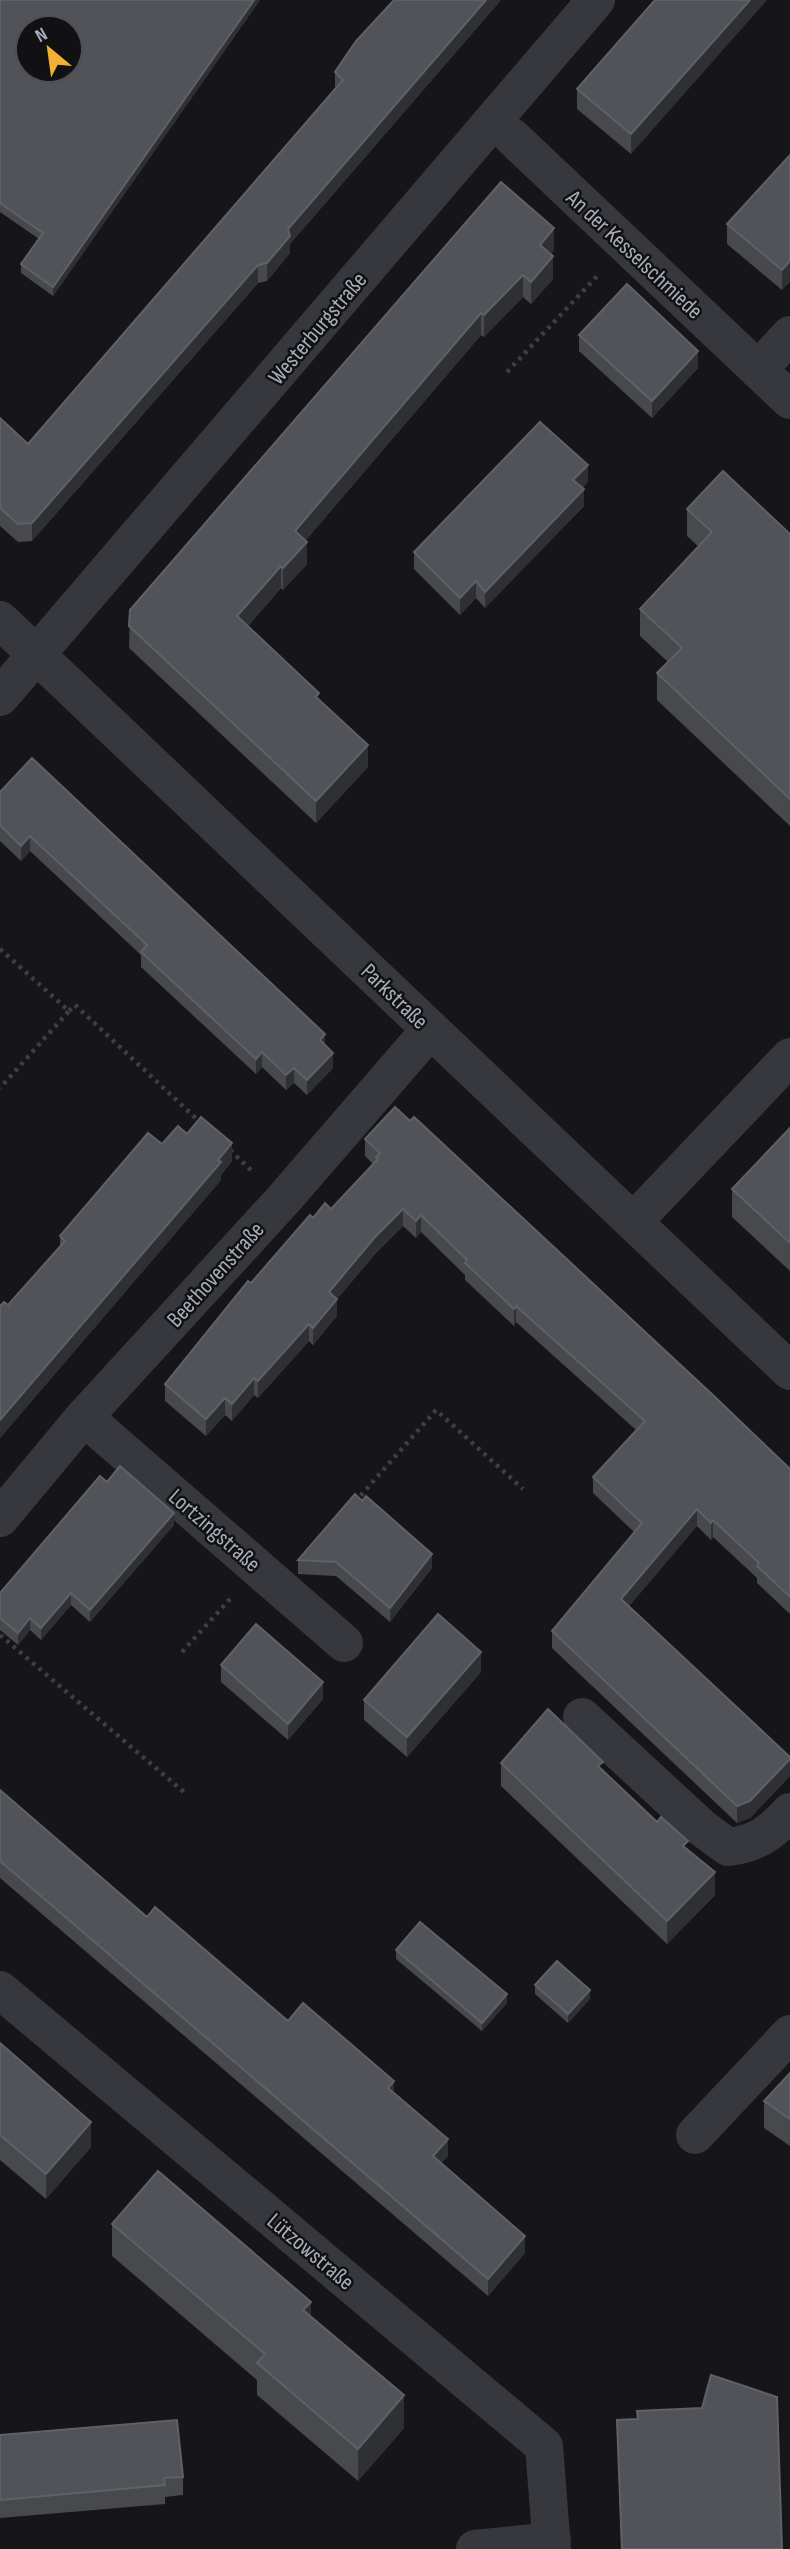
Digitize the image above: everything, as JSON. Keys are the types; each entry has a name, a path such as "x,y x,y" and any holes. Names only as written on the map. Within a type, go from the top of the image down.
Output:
{"street":[{"name":"Westerburgstraße","path":"0,697 596,0"},
{"name":"An der Kesselschmiede","path":"512,137 790,400"},
{"path":"758,370 790,335"},
{"name":"Parkstraße","path":"0,620 790,1371"},
{"name":"Beethovenstraße","path":"0,1518 85,1418 283,1200 430,1030"},
{"path":"633,1222 790,1057"},
{"name":"Lortzingstraße","path":"85,1418 344,1643"},
{"path":"582,1717 702,1828 728,1847 749,1845 771,1833 790,1812"},
{"name":"Lützowstraße","path":"0,1990 544,2446 552,2545"},
{"path":"695,2135 790,2034"},
{"path":"475,2549 552,2545"}],"path":[{"path":"507,372 626,245"},
{"path":"0,949 69,1011"},
{"path":"0,1088 75,1005 202,1124"},
{"path":"222,1143 283,1200"},
{"path":"354,1503 436,1410 523,1489"},
{"path":"182,1653 258,1567"},
{"path":"0,1635 184,1793"}],"building":[{"path":"0,0 254,0 53,287 21,264 43,233 0,203"},
{"path":"394,0 486,0 288,229 290,236 267,263 258,265 32,523 18,524 0,508 0,418 28,444 343,80 335,72 356,41"},
{"path":"655,0 750,0 631,134 577,89"},
{"path":"790,155 790,261 782,270 727,224"},
{"path":"501,182 554,228 540,245 553,256 531,282 523,275 484,315 481,313 295,531 307,542 283,568 281,566 237,616 319,693 316,697 368,745 316,801 129,626 130,610"},
{"path":"627,284 698,351 652,401 579,335"},
{"path":"540,422 588,465 573,480 584,489 485,592 476,581 460,598 414,552"},
{"path":"723,471 790,534 790,799 657,673 682,648 640,609 712,532 687,509"},
{"path":"32,758 325,1034 320,1040 333,1053 307,1080 294,1068 286,1075 262,1052 256,1059 141,952 147,945 30,836 21,846 0,825 0,792"},
{"path":"395,1107 410,1121 414,1117 790,1469 790,1597 757,1566 759,1563 713,1520 711,1523 697,1509 621,1599 790,1757 750,1801 737,1806 552,1631 642,1523 593,1477 645,1421 516,1306 514,1309 465,1263 467,1260 421,1215 416,1221 403,1209 375,1237 329,1292 337,1299 313,1328 309,1324 258,1381 254,1378 232,1404 225,1398 206,1419 165,1384 248,1281 251,1283 310,1215 313,1218 325,1203 331,1209 378,1159 376,1157 380,1153 365,1139"},
{"path":"201,1117 232,1143 218,1160 221,1162 0,1420 0,1306 4,1302 8,1305 65,1241 60,1236 148,1133 162,1144 178,1126 187,1134"},
{"path":"790,1128 790,1243 732,1189"},
{"path":"120,1466 174,1513 90,1610 71,1593 41,1628 30,1618 18,1633 0,1618 0,1593 100,1476 107,1482"},
{"path":"355,1494 362,1501 366,1496 432,1554 390,1608 336,1562 298,1560"},
{"path":"438,1614 481,1652 407,1737 364,1700"},
{"path":"256,1624 323,1682 288,1724 221,1665"},
{"path":"548,1709 603,1762 598,1766 657,1822 661,1817 688,1841 683,1846 715,1872 667,1921 501,1763"},
{"path":"0,1790 147,1917 155,1907 288,2021 303,2003 394,2081 388,2088 448,2139 433,2156 525,2236 488,2279 0,1861"},
{"path":"420,1922 507,1994 482,2023 396,1950"},
{"path":"557,1961 590,1990 568,2014 535,1985"},
{"path":"0,2043 91,2122 46,2174 0,2135"},
{"path":"790,2073 790,2119 764,2101"},
{"path":"158,2171 311,2302 303,2310 404,2395 358,2449 257,2363 265,2354 112,2224"},
{"path":"711,2375 777,2397 782,2549 622,2549 617,2420 638,2419 637,2411 702,2408"},
{"path":"177,2420 183,2477 164,2478 165,2485 0,2500 0,2435"}]}
